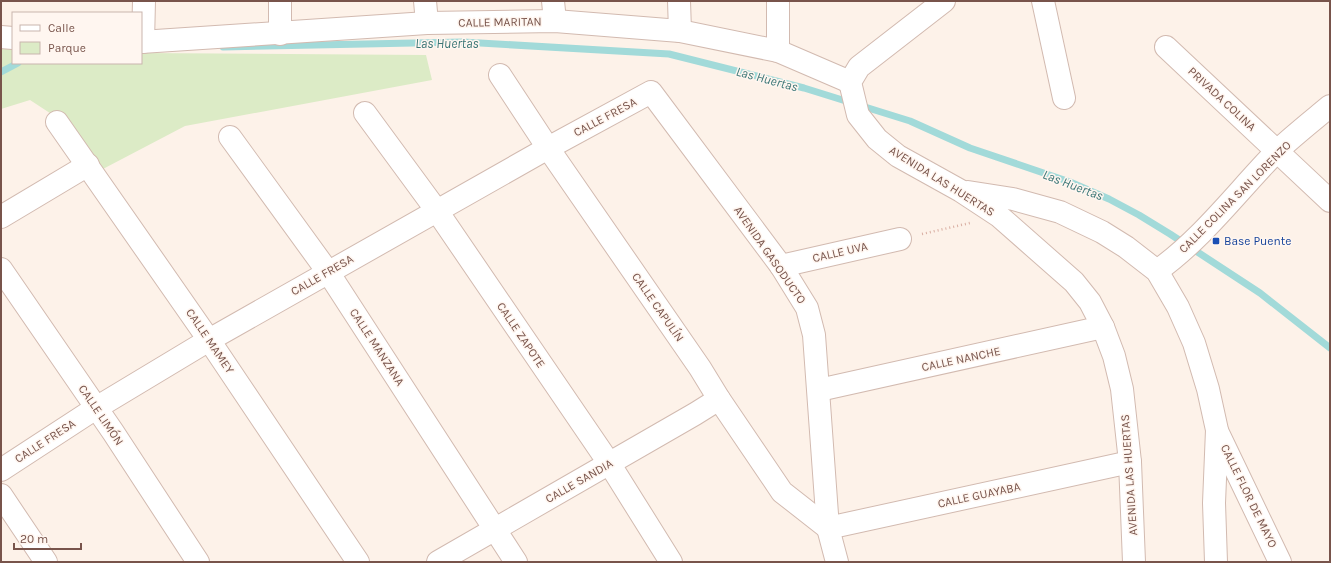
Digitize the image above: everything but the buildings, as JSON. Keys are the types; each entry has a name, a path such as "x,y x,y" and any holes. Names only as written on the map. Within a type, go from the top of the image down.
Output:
{"street":[{"path":"142,42 144,1"},
{"path":"280,1 280,34"},
{"path":"425,1 427,23"},
{"path":"679,1 680,31"},
{"path":"778,1 778,51"},
{"path":"851,85 859,67 944,1"},
{"path":"1043,1 1064,98"},
{"name":"CALLE MARITAN","path":"142,42 427,23 554,11 680,31 778,51 851,85"},
{"path":"1,37 12,38"},
{"name":"PRIVADA COLINA","path":"1166,47 1330,201"},
{"name":"CALLE CAPULÍN","path":"500,74 548,148 700,368 719,399 782,492 828,528"},
{"name":"AVENIDA LAS HUERTAS","path":"851,85 858,115 877,139 898,156 961,191 999,216 1074,282 1090,302 1103,327 1114,356 1122,389 1130,462 1134,562"},
{"name":"CALLE FRESA","path":"1,470 96,408 209,340 548,148 651,92"},
{"name":"AVENIDA GASODUCTO","path":"651,92 781,266 807,308 814,335 828,528 837,562"},
{"name":"CALLE COLINA SAN LORENZO","path":"1163,266 1206,229 1278,151 1330,106"},
{"name":"CALLE ZAPOTE","path":"365,113 437,212 609,464 671,562"},
{"name":"CALLE MAMEY","path":"57,122 209,340 358,562"},
{"name":"CALLE MANZANA","path":"230,136 328,272 516,562"},
{"path":"1,216 88,165"},
{"path":"961,191 1013,199 1060,212 1102,232 1126,247 1163,266 1178,307 1194,344 1208,389 1217,430 1214,503 1216,562"},
{"name":"CALLE UVA","path":"781,266 900,239"},
{"name":"CALLE LIMÓN","path":"1,269 96,408 198,562"},
{"name":"CALLE NANCHE","path":"819,390 1103,327"},
{"name":"CALLE SANDIA","path":"438,562 719,399"},
{"name":"CALLE FLOR DE MAYO","path":"1217,430 1280,562"},
{"name":"CALLE GUAYABA","path":"828,528 1130,462"},
{"path":"1,495 46,562"}],"path":[{"path":"900,239 999,216"}],"green space":[{"path":"1,45 12,48 12,64 142,64 142,53 426,55 432,80 185,126 101,170 59,119 30,100 1,109"}],"waterway":[{"name":"Las Huertas","path":"223,47 463,42 669,54 804,88 910,121 970,148 1070,182 1109,199 1170,234 1260,293 1330,348"},
{"name":"Las Huertas","path":"1,72 16,64"}],"place":[{"name":"Base Puente","path":"1216,241"}]}
